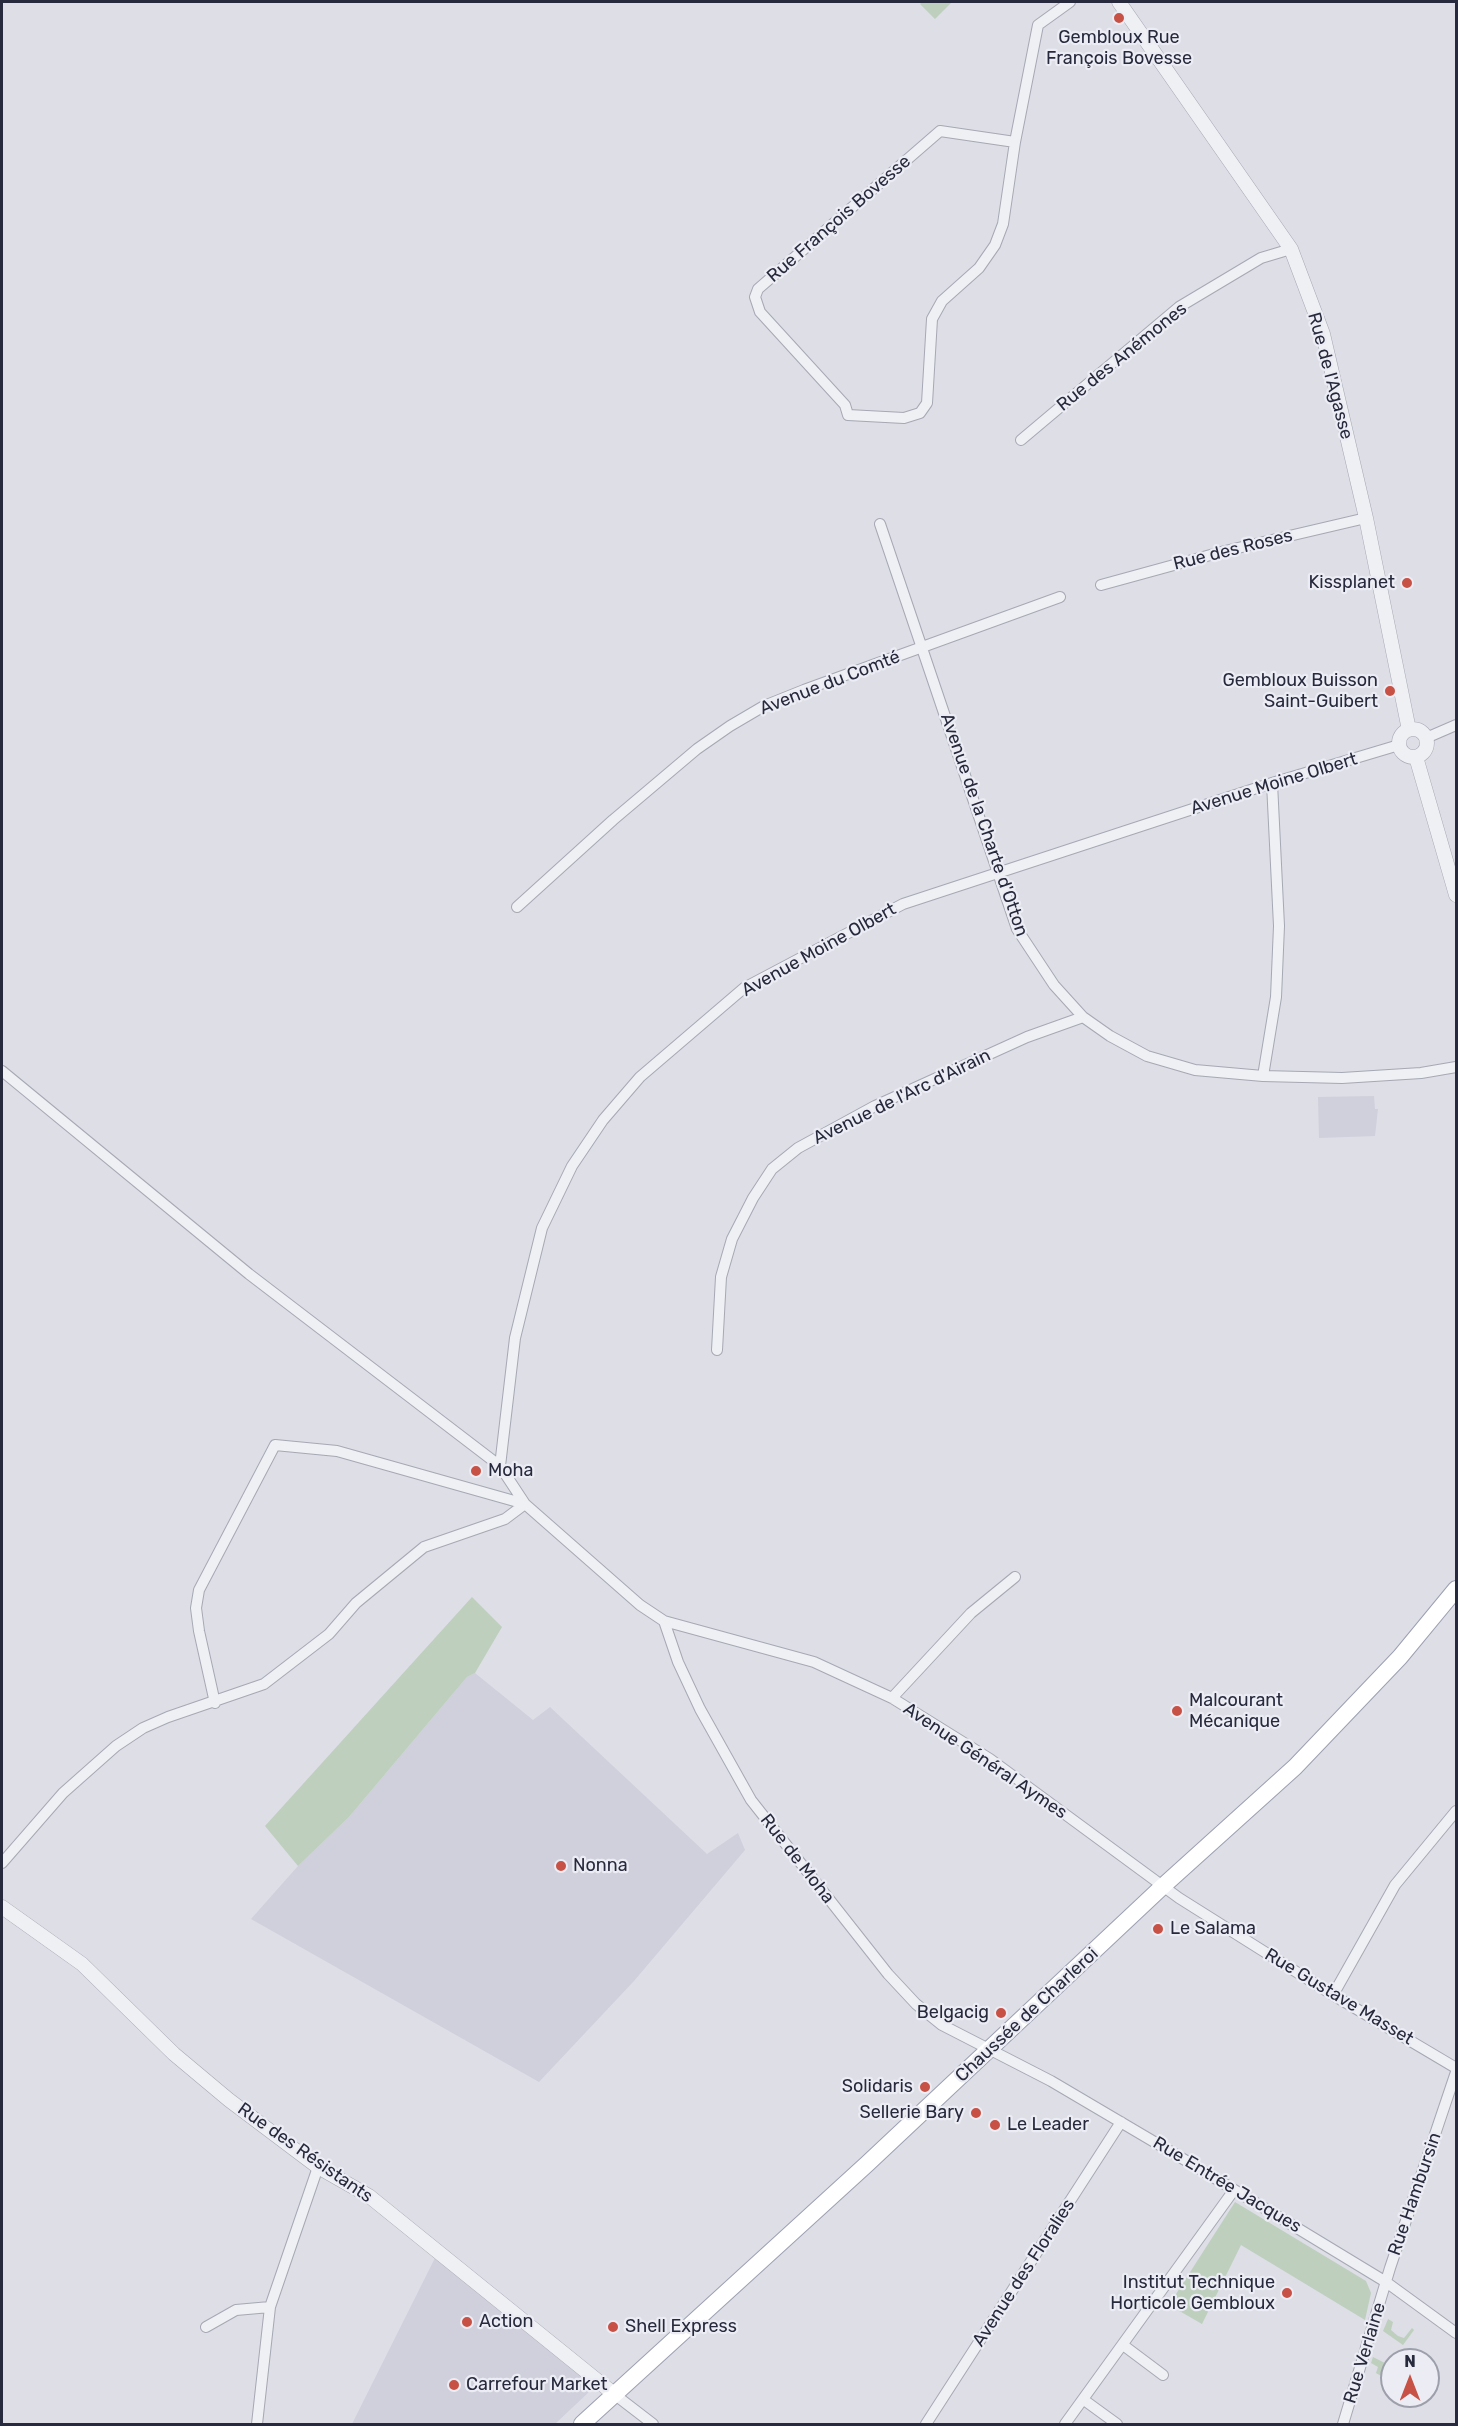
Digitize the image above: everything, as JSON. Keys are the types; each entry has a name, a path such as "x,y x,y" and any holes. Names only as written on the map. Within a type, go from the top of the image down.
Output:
{"main road":[{"name":"Chaussée de Charleroi","path":"582,2424 990,2049 1162,1887 1295,1767 1400,1657 1456,1589"}],"street":[{"name":"Rue François Bovesse","path":"1015,142 940,131 758,289 755,297 760,312 845,405 848,415 904,418 920,413 927,403 932,319 942,301 979,268 995,245 1003,224 1015,142 1038,25 1070,2"},
{"name":"Rue de l'Agasse","path":"1119,2 1291,249 1323,334 1365,518 1409,730"},
{"name":"Rue des Anémones","path":"1021,440 1179,307 1262,258 1291,249"},
{"name":"Rue des Roses","path":"1101,585 1225,551 1365,518"},
{"name":"Avenue de la Charte d'Otton","path":"880,524 1017,928 1034,959 1083,1017 1110,1036 1147,1056 1195,1070 1263,1076 1369,1077 1421,1073 1456,1067"},
{"name":"Avenue du Comté","path":"517,906 697,749 764,706 924,649 1060,597"},
{"path":"1426,738 1456,724"},
{"path":"1409,730 1421,731 1426,738 1426,747 1416,757 1407,756 1399,745 1400,737 1409,730"},
{"name":"Avenue Moine Olbert","path":"500,1466 515,1338 542,1228 572,1166 603,1120 640,1077 744,988 903,904 1272,783 1399,745"},
{"path":"1416,757 1456,895"},
{"path":"1263,1076 1276,997 1279,926 1272,783"},
{"name":"Avenue de l'Arc d'Airain","path":"717,1350 721,1277 732,1239 753,1198 772,1169 798,1148 875,1106 1027,1037 1083,1017"},
{"path":"2,1071 39,1105 328,1335 500,1466 525,1504 504,1519 423,1547 356,1603 329,1634 264,1684 143,1728 116,1746 63,1793 2,1863"},
{"name":"Avenue Général Aymes","path":"215,1703 198,1631 196,1608 198,1590 276,1445 337,1451 525,1504 640,1605 664,1621 814,1662 892,1698 998,1765 1162,1887"},
{"path":"892,1698 971,1613 1015,1577"},
{"name":"Rue de Moha","path":"664,1621 678,1662 700,1709 751,1800 888,1974 916,2004 942,2025 990,2049"},
{"path":"1333,1995 1395,1885 1456,1811"},
{"name":"Rue Gustave Masset","path":"1162,1887 1456,2070"},
{"name":"Rue des Résistants","path":"2,1907 82,1964 174,2054 229,2100 318,2167 369,2196 614,2394"},
{"name":"Rue Entrée Jacques","path":"990,2049 1121,2122 1386,2282 1456,2332"},
{"name":"Rue Hambursin","path":"1386,2282 1456,2070"},
{"name":"Avenue des Floralies","path":"926,2424 1121,2122"},
{"path":"257,2424 270,2307 318,2167"},
{"path":"1065,2424 1234,2190"},
{"name":"Rue Verlaine","path":"1343,2424 1386,2282"},
{"path":"206,2327 236,2310 270,2307"},
{"path":"1123,2345 1163,2375"},
{"path":"614,2394 653,2424"},
{"path":"1084,2400 1117,2424"}],"shaded area":[{"path":"1374,1096 1375,1109 1378,1109 1375,1136 1319,1138 1318,1097"},
{"path":"475,1673 533,1720 550,1707 707,1854 738,1833 745,1850 634,1981 539,2082 251,1919 298,1866 349,1817 467,1677"},
{"path":"435,2258 590,2382 590,2391 555,2424 352,2424"}],"green space":[{"path":"922,2 952,2 935,19 920,4"},
{"path":"472,1597 502,1627 475,1673 467,1677 349,1817 298,1866 265,1826"},
{"path":"1235,2202 1366,2281 1371,2293 1365,2320 1241,2245 1202,2324 1169,2305"},
{"path":"1388,2319 1393,2322 1391,2330 1398,2336 1404,2338 1412,2328 1414,2330 1403,2345 1383,2331"},
{"path":"1373,2357 1380,2360 1380,2375 1376,2373 1378,2367 1371,2363"}],"place":[{"name":"Gembloux Rue François Bovesse","path":"1119,18"},
{"name":"Kissplanet","path":"1407,583"},
{"name":"Gembloux Buisson Saint-Guibert","path":"1390,691"},
{"name":"Moha","path":"476,1471"},
{"name":"Malcourant Mécanique","path":"1177,1711"},
{"name":"Nonna","path":"561,1866"},
{"name":"Le Salama","path":"1158,1929"},
{"name":"Belgacig","path":"1001,2013"},
{"name":"Solidaris","path":"925,2087"},
{"name":"Sellerie Bary","path":"976,2113"},
{"name":"Le Leader","path":"995,2125"},
{"name":"Institut Technique Horticole Gembloux","path":"1287,2293"},
{"name":"Action","path":"467,2322"},
{"name":"Shell Express","path":"613,2327"},
{"name":"Carrefour Market","path":"454,2385"}]}
